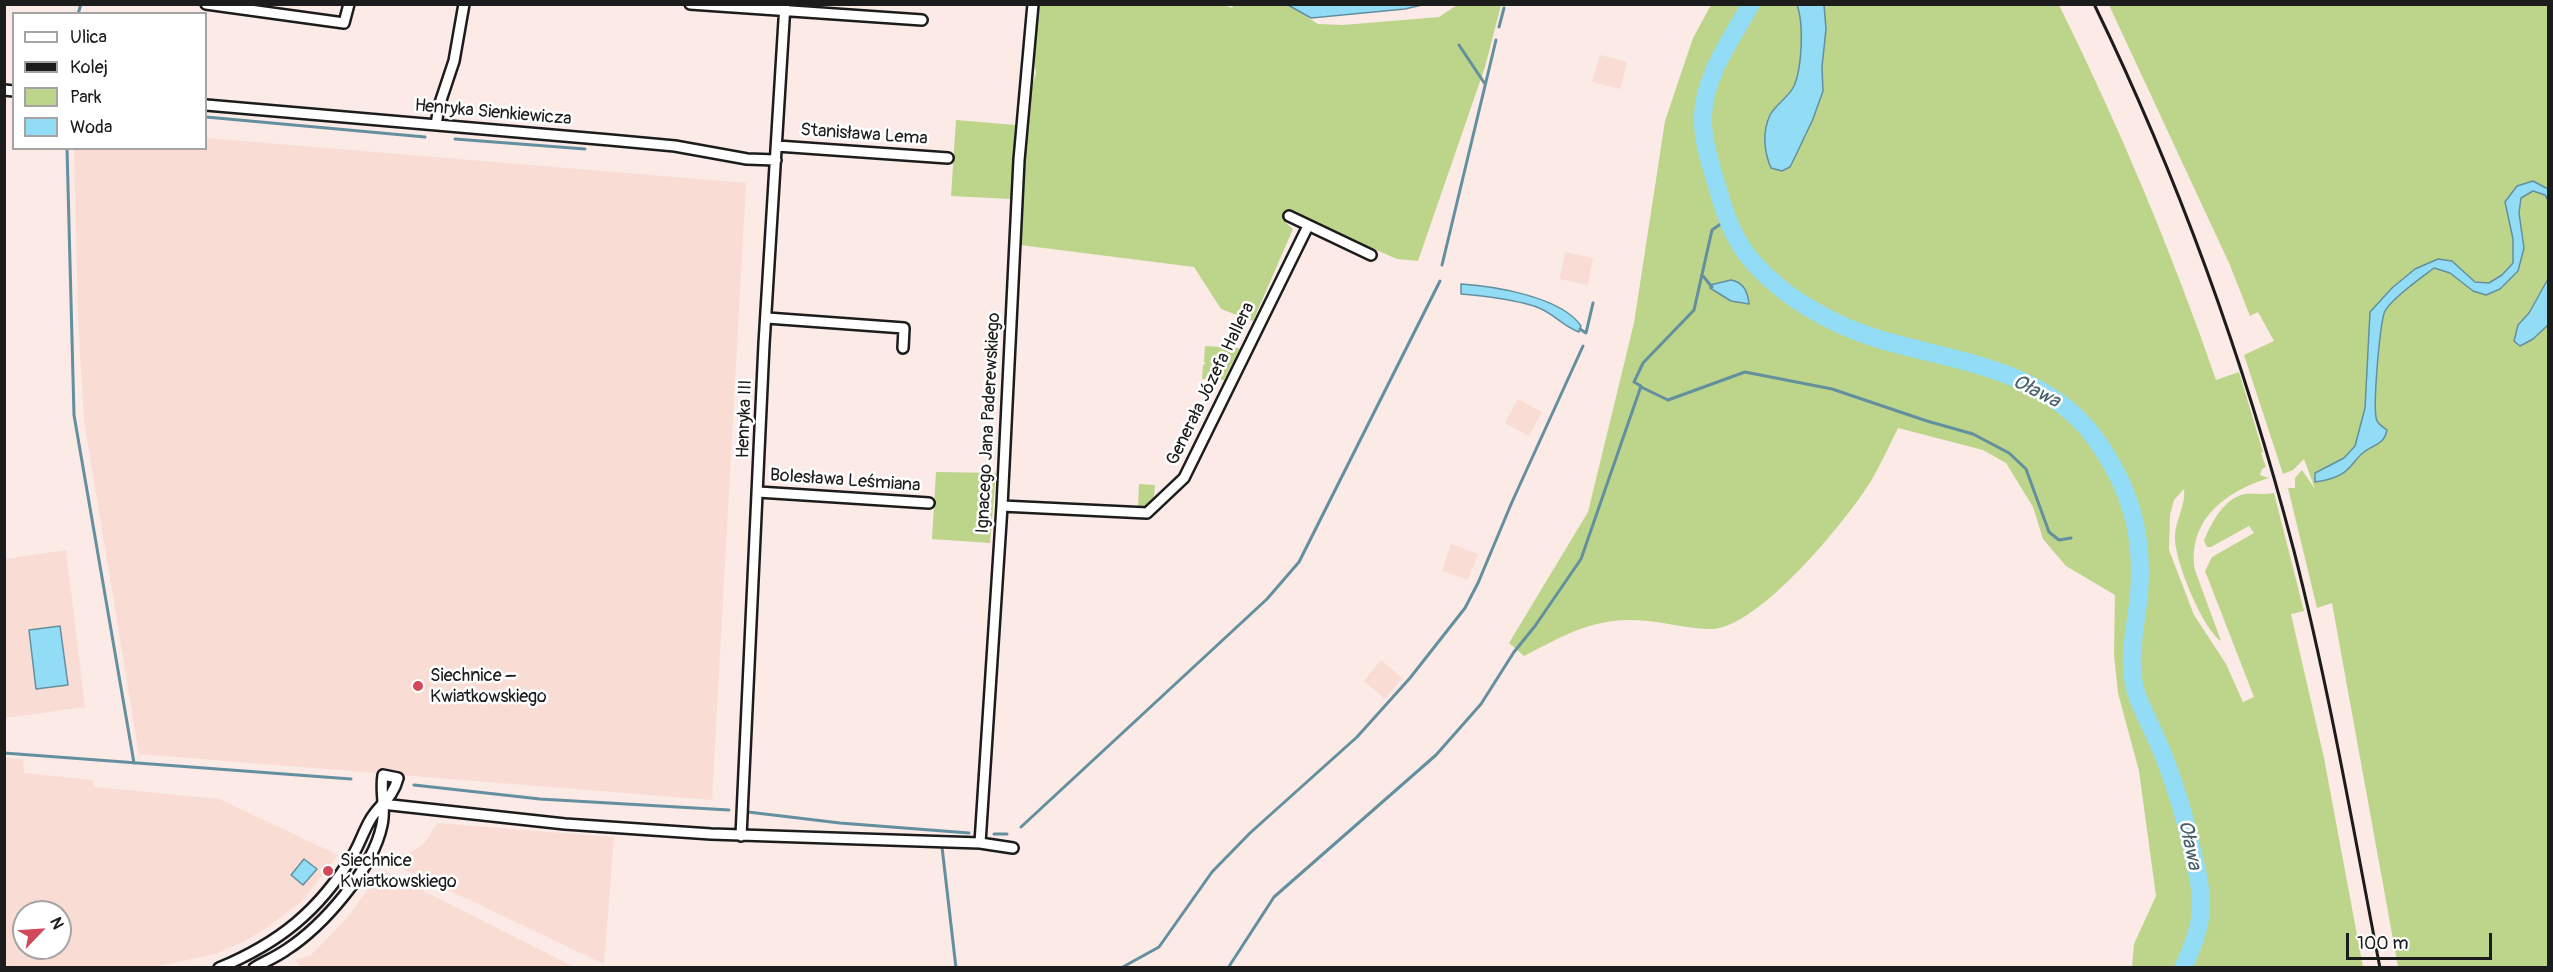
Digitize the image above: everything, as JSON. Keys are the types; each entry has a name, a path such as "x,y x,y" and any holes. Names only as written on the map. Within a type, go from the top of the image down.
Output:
{"street":[{"path":"206,4 344,23 349,4"},
{"path":"436,125 439,106 454,60 464,4"},
{"path":"690,4 785,8 922,20"},
{"name":"Ignacego Jana Paderewskiego","path":"980,843 1002,506 1019,160 1033,4"},
{"name":"Henryka III","path":"741,836 785,8"},
{"name":"Henryka Sienkiewicza","path":"207,105 675,146 747,159 776,160"},
{"name":"Stanisława Lema","path":"777,146 948,158"},
{"path":"1289,216 1371,255"},
{"name":"Generała Józefa Hallera","path":"1002,506 1147,513 1184,478 1308,226"},
{"path":"767,318 904,328 903,348"},
{"name":"Bolesława Leśmiana","path":"758,492 929,503"},
{"path":"382,804 565,824 741,836 980,843 1013,848"},
{"path":"219,968 251,954 282,936 321,900 339,876 368,823 382,804"},
{"path":"254,968 286,951 324,917 348,890 374,848 382,826 382,804"}],"shaded area":[{"path":"1600,55 1627,62 1620,89 1592,82"},
{"path":"207,138 746,183 712,800 139,754 84,421 78,318 74,150 207,150"},
{"path":"1565,252 1593,258 1588,285 1560,279"},
{"path":"1518,399 1542,412 1529,436 1505,423"},
{"path":"1451,544 1478,554 1468,580 1442,571"},
{"path":"66,550 85,707 5,718 5,559"},
{"path":"1381,660 1402,678 1385,699 1364,681"},
{"path":"4,758 23,759 24,773 93,780 94,787 219,799 338,855 302,901 265,929 215,954 149,968 5,967"},
{"path":"437,823 614,837 604,964 385,860 388,853 408,854 425,843"},
{"path":"382,870 574,967 301,967 295,960 310,956 323,943 348,917"}],"green space":[{"path":"1221,4 1232,8 1234,5 1288,5 1318,24 1343,25 1439,17 1457,5 1501,5 1485,67 1418,261 1397,259 1290,212 1285,222 1293,229 1253,321 1221,309 1194,267 1020,245 1025,110 1036,73 1032,49 1038,5"},
{"path":"1711,5 1797,5 1801,34 1797,77 1790,93 1771,115 1795,157 1823,91 1822,67 1826,29 1824,5 2059,5 2144,190 2216,380 2239,372 2263,452 2261,453 2266,467 2262,469 2260,475 2269,478 2238,491 2225,500 2213,510 2197,536 2194,552 2195,570 2221,641 2213,634 2198,608 2179,559 2175,535 2184,501 2184,489 2174,500 2170,515 2169,550 2194,615 2226,664 2243,702 2254,697 2205,571 2212,557 2254,533 2249,526 2211,547 2207,547 2204,541 2219,512 2231,500 2245,494 2274,493 2304,611 2291,614 2324,758 2363,967 2132,967 2134,944 2156,896 2139,771 2118,693 2114,655 2115,595 2066,566 2043,539 2033,507 2006,463 1983,450 1898,428 1871,481 1822,545 1776,592 1752,611 1730,624 1711,629 1648,621 1613,621 1583,628 1524,656 1509,643 1588,512 1634,323 1665,121 1693,38"},
{"path":"2109,5 2548,5 2548,279 2529,313 2518,325 2533,339 2548,325 2548,967 2398,967 2332,603 2317,608 2288,488 2295,488 2295,478 2302,470 2315,489 2304,459 2293,470 2283,474 2244,355 2274,341 2258,312 2250,316 2229,263"},
{"path":"956,120 1015,125 1011,199 951,196"},
{"path":"1205,346 1240,348 1224,380 1202,379 1203,365 1206,363 1204,362"},
{"path":"936,472 996,473 990,543 932,539"},
{"path":"1139,484 1155,485 1154,497 1145,506 1138,506"}],"water":[{"path":"1288,5 1422,5 1405,9 1311,18"},
{"path":"1797,5 1824,5 1826,29 1822,67 1823,91 1813,119 1790,167 1782,171 1771,168 1765,149 1765,135 1770,115 1794,86 1797,78 1801,34"},
{"path":"2533,181 2548,189 2548,200 2545,195 2533,191 2521,198 2519,213 2524,248 2518,271 2500,289 2486,295 2473,291 2450,273 2434,268 2394,300 2385,311 2377,366 2375,401 2377,421 2387,430 2386,435 2344,472 2315,482 2315,473 2344,458 2355,446 2365,408 2370,312 2392,288 2415,269 2438,259 2452,261 2475,282 2489,283 2502,275 2513,263 2513,239 2505,202 2517,186"},
{"path":"2548,279 2548,325 2533,339 2520,346 2514,341 2518,325 2529,313"},
{"path":"1731,280 1744,288 1749,304 1731,301 1710,288 1710,285"},
{"path":"1461,284 1491,287 1543,300 1572,316 1581,326 1579,332 1532,305 1461,294"},
{"path":"60,626 68,685 36,689 29,630"},
{"path":"304,859 317,869 303,885 291,875"}],"waterway":[{"path":"79,12 81,4"},
{"name":"Oława","path":"1751,4 1714,72 1708,86 1703,116 1708,153 1723,206 1733,233 1748,256 1761,271 1792,296 1845,327 1882,340 1998,371 2025,382 2051,397 2074,415 2095,438 2126,493 2137,531 2140,572 2132,660 2134,685 2176,791 2184,816 2200,891 2201,911 2198,928 2183,968"},
{"path":"1499,27 1504,8"},
{"path":"1442,265 1496,40"},
{"path":"1459,45 1485,84"},
{"path":"207,117 425,137"},
{"path":"455,139 585,149"},
{"path":"67,150 74,415 134,763"},
{"path":"1228,968 1274,897 1436,755 1481,704 1514,652 1535,626 1581,559 1641,386 1634,382 1643,363 1694,310 1712,230 1728,219"},
{"path":"1703,276 1712,287"},
{"path":"1021,827 1267,599 1299,562 1440,281"},
{"path":"1580,329 1586,333 1593,303"},
{"path":"1121,968 1159,947 1212,872 1250,833 1357,737 1410,678 1465,608 1583,346"},
{"path":"1641,387 1668,400 1745,372 1832,389 1973,434 2009,453 2026,469 2049,532 2059,540 2071,538"},
{"path":"4,753 351,779"},
{"path":"414,785 540,799 729,810"},
{"path":"748,812 840,823 969,833"},
{"path":"994,834 1007,834"},
{"path":"942,847 956,968"}],"railway":[{"path":"2094,4 2182,204 2232,341 2275,481 2318,654 2380,968"}],"place":[{"name":"Siechnice – Kwiatkowskiego","path":"418,686"},
{"name":"Siechnice Kwiatkowskiego","path":"328,871"}]}
